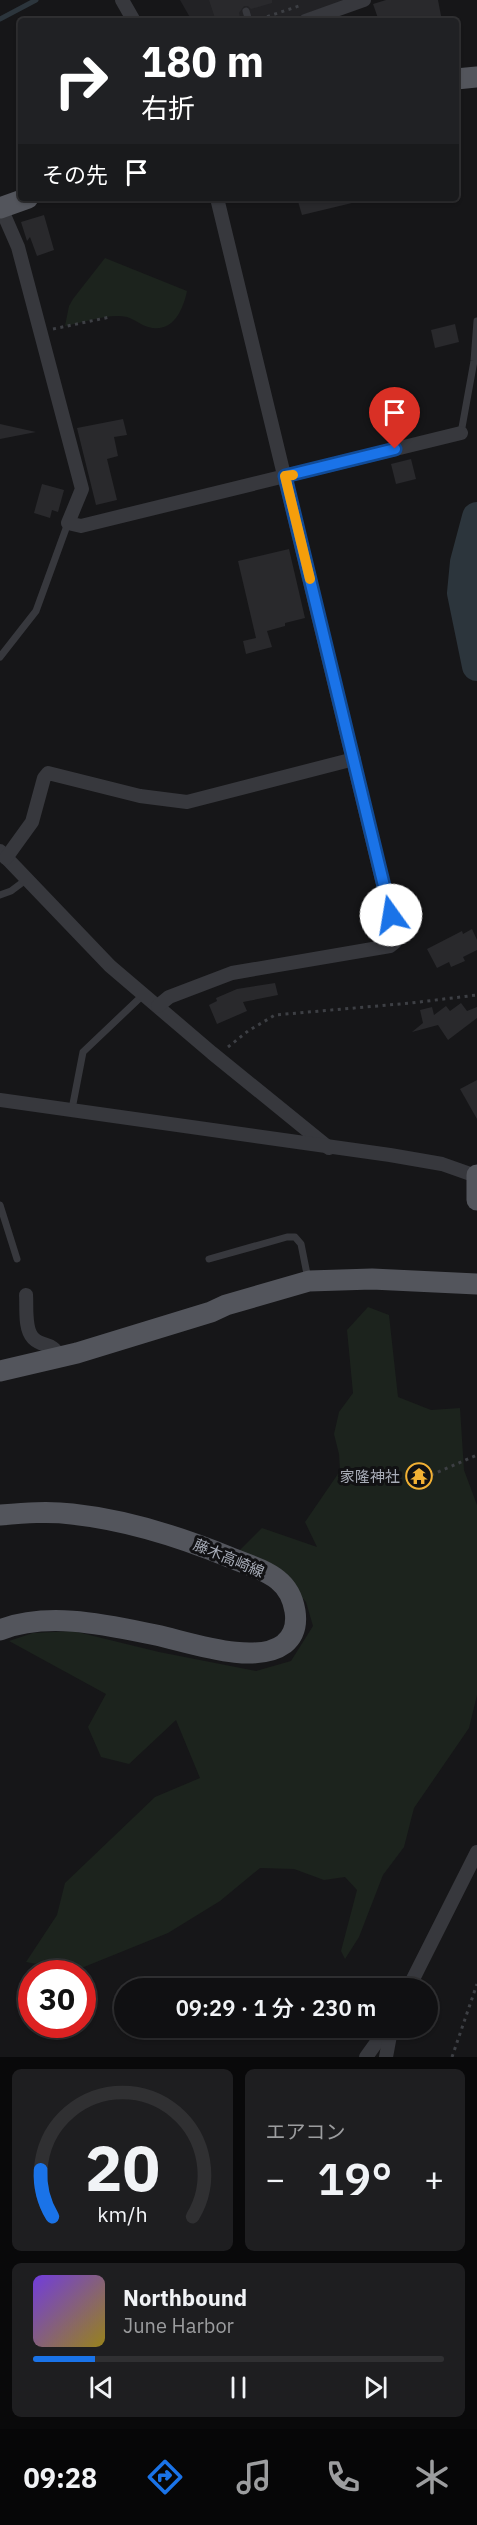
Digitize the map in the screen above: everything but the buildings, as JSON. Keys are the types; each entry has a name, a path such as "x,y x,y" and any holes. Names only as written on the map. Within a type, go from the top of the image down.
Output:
{"main road":[{"path":"459,79 477,77"},
{"path":"2,218 24,201"},
{"path":"477,1176 477,1200"},
{"path":"0,1371 60,1357 309,1281 372,1279 477,1284"},
{"name":"藤木高崎線","path":"0,1515 47,1513 97,1517 137,1525 191,1542 259,1570 279,1581 290,1595 296,1622 290,1638 283,1645 255,1653 216,1648 99,1624 37,1621 21,1623 0,1630"}],"street":[{"path":"122,0 132,18"},
{"path":"313,18 364,0"},
{"path":"158,1006 169,997 232,973 390,946 396,938 218,201"},
{"path":"2,218 16,240 82,489 68,524 81,526 461,433"},
{"path":"329,1148 99,956 3,854 32,822 44,778 48,773 140,796 187,802 354,759"},
{"path":"0,1100 442,1164 477,1176"},
{"path":"27,1295 29,1329 34,1338 56,1348 60,1357"},
{"path":"414,1978 477,1852"},
{"path":"366,2057 380,2038"},
{"path":"386,2057 390,2038"}],"lane":[{"path":"246,11 248,18"},
{"path":"461,433 474,361 477,321"},
{"path":"0,657 36,611 68,524"},
{"path":"0,895 11,891 27,879"},
{"path":"72,1109 83,1052 144,994"},
{"path":"0,1205 17,1259"},
{"path":"209,1259 287,1236 295,1237 301,1244 309,1281"}],"path":[{"path":"264,18 306,3"},
{"path":"39,332 110,317"},
{"path":"219,1057 248,1030 275,1015 477,995"},
{"path":"431,1475 477,1455"},
{"path":"452,2057 477,1984"}],"shaded area":[{"path":"180,0 347,0 294,18 190,18"},
{"path":"105,258 187,291 183,306 175,319 164,327 157,328 148,327 120,316 104,317 65,326 69,306 73,299"},
{"path":"368,1307 389,1315 398,1397 431,1410 460,1408 464,1470 477,1505 477,1695 469,1728 414,1808 404,1847 383,1875 359,1937 345,1959 341,1951 357,1890 345,1877 324,1880 294,1869 260,1868 220,1901 168,1933 96,1962 96,1960 27,1960 57,1915 65,1883 155,1797 200,1778 176,1720 129,1764 101,1757 88,1727 106,1694 9,1641 33,1633 73,1631 159,1652 256,1671 291,1661 313,1626 306,1602 282,1576 237,1553 262,1528 317,1547 305,1522 340,1471 334,1434 339,1412 353,1393 347,1330"}],"waterway":[{"path":"0,19 36,0"},
{"path":"477,517 465,562 462,593 477,666"}],"slow traffic":[{"path":"293,475 285,476 310,579"}],"place":[{"name":"家隆神社","path":"419,1476"}],"route":[{"path":"391,915 285,476 395,449"}]}
